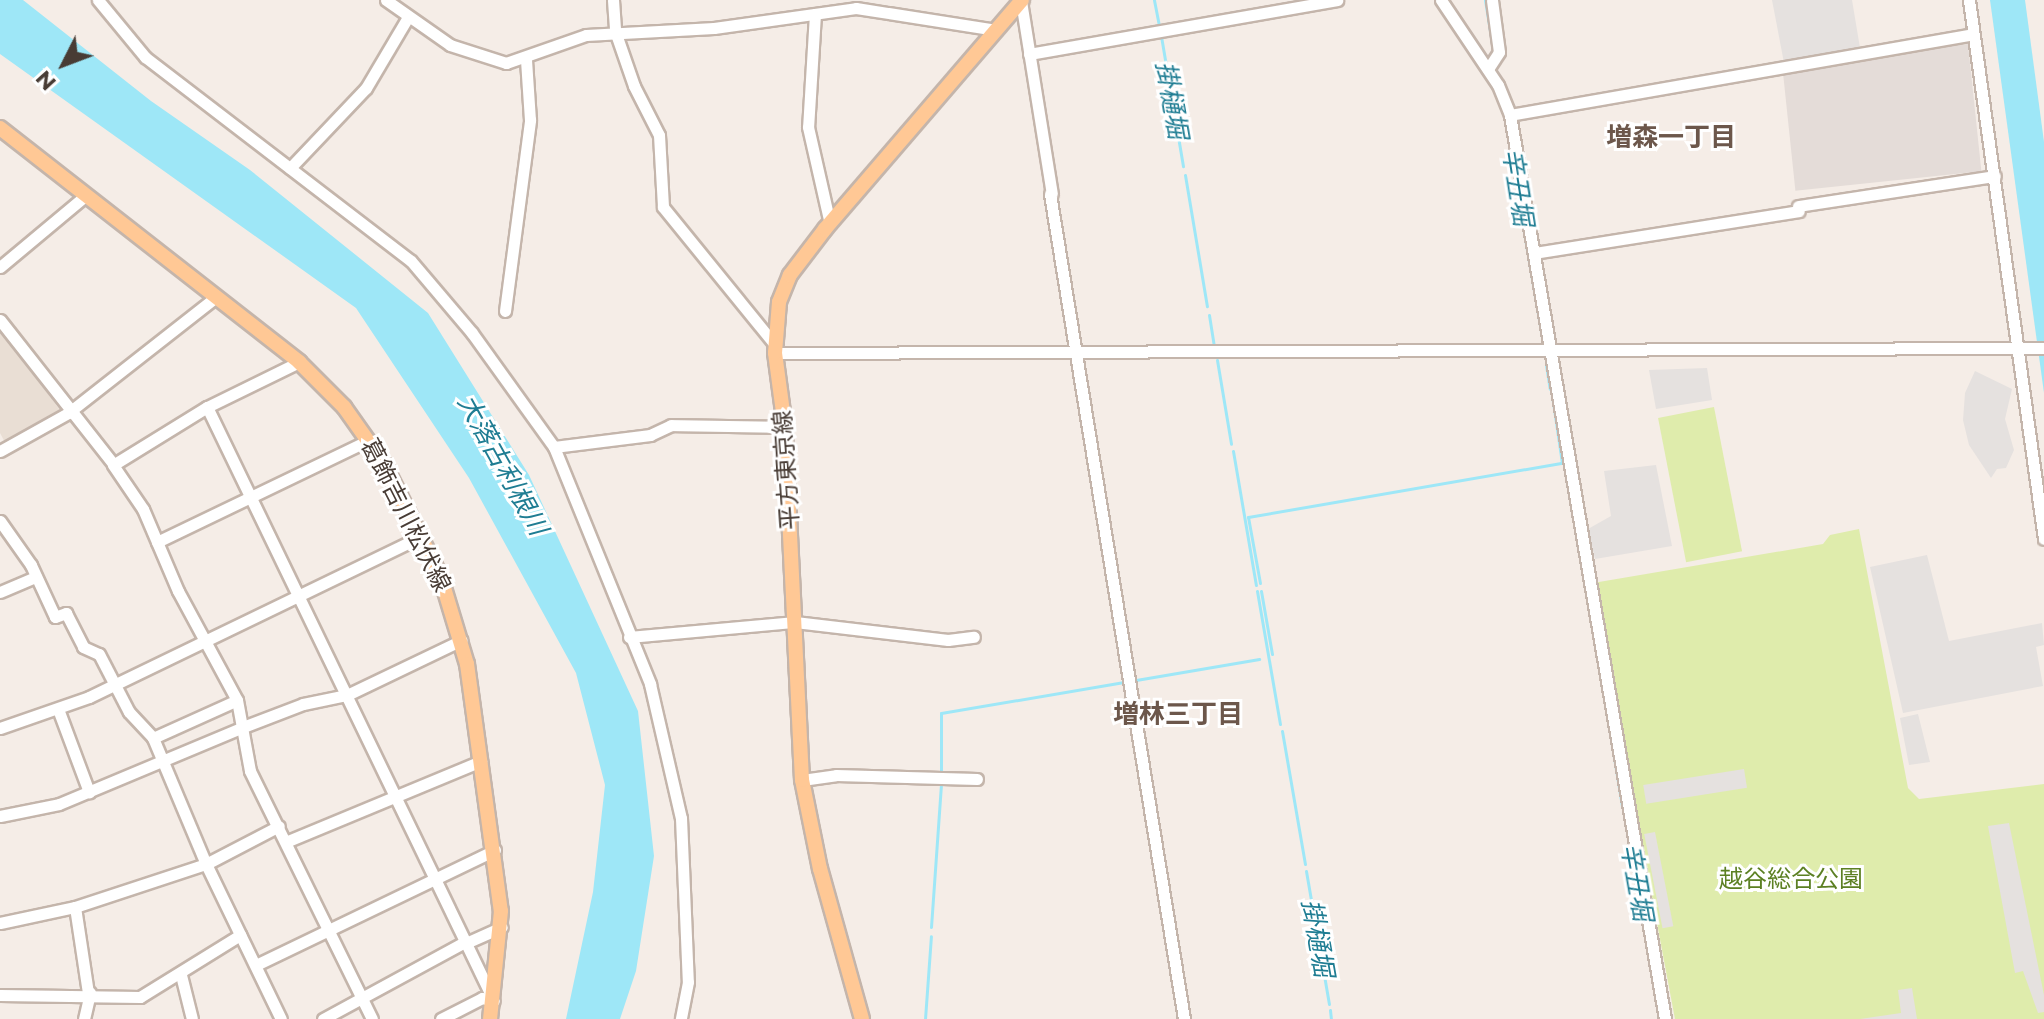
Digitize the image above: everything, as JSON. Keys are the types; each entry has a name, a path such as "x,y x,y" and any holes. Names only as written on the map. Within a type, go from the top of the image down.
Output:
{"main road":[{"name":"平方東京線","path":"862,1019 820,869 802,780 785,427 775,349 779,302 790,275 830,224 1022,1"},
{"name":"葛飾吉川松伏線","path":"0,128 299,362 369,440 422,536 462,640 495,850 502,927 490,1019"}],"street":[{"path":"98,0 145,57 411,261 472,333 554,447 650,684 681,818 688,982 681,1019"},
{"path":"386,0 450,45 506,63 526,59 586,35 615,31 714,28 872,5 996,30"},
{"path":"613,0 615,31 634,86 659,135 663,207 775,349 1551,353 2044,348"},
{"path":"1029,54 1337,0"},
{"path":"1441,0 1488,69 1510,115 1665,1019"},
{"path":"1488,69 1499,52 1492,0"},
{"path":"1969,0 2044,539"},
{"path":"1022,1 1184,1019"},
{"path":"815,14 808,127 830,224"},
{"path":"290,168 366,88 408,17"},
{"path":"1510,115 1973,34"},
{"path":"505,311 530,120 526,59"},
{"path":"1534,253 1995,176"},
{"path":"0,267 86,195"},
{"path":"1,448 68,413 217,296"},
{"path":"0,320 68,413 114,465 157,542 203,639 237,700 250,771 288,841 372,1019"},
{"path":"114,465 207,407 299,362"},
{"path":"207,407 494,1001"},
{"path":"554,447 650,435 671,425 785,427"},
{"path":"157,542 369,440"},
{"path":"0,521 36,577 55,617 66,613 83,647 99,654 113,684 153,738 165,760 206,864 240,935 258,964 281,1019"},
{"path":"0,728 58,709 113,684 422,536"},
{"path":"0,592 36,577"},
{"path":"629,637 795,622 925,638 974,637"},
{"path":"0,816 30,814 243,727 347,695 462,640"},
{"path":"153,738 237,700"},
{"path":"58,709 89,792"},
{"path":"288,841 393,794 481,761"},
{"path":"802,780 836,775 977,779"},
{"path":"0,923 75,907 206,864 279,826"},
{"path":"258,964 329,926 495,850"},
{"path":"75,907 89,993 84,1019"},
{"path":"323,1019 361,994 502,927"},
{"path":"0,995 89,993 140,997 181,975 240,935"},
{"path":"181,975 192,1019"},
{"path":"441,1019 482,998 494,1001"}],"shaded area":[{"path":"1772,0 1852,0 1861,54 1785,68"},
{"path":"1968,44 1981,171 1795,191 1782,64"},
{"path":"0,328 62,413 7,446 0,433"},
{"path":"1707,368 1712,400 1656,409 1649,370"},
{"path":"1975,371 2012,389 2005,419 2014,450 2006,468 1997,469 1991,478 1969,445 1963,420 1965,393"},
{"path":"1656,465 1672,546 1595,559 1588,529 1611,516 1604,471"},
{"path":"1927,555 1949,641 2042,623 2044,645 2036,647 2043,686 1903,713 1870,567"},
{"path":"1918,714 1930,762 1909,765 1900,718"},
{"path":"1744,769 1747,788 1646,804 1643,785"},
{"path":"2009,823 2044,995 2044,1012 2038,1013 2023,971 2015,973 1988,826"},
{"path":"1655,832 1673,926 1663,928 1644,834"},
{"path":"1912,988 1917,1019 1860,1019 1901,1013 1898,990"}],"green space":[{"path":"1714,407 1742,551 1686,562 1658,418"},
{"name":"越谷総合公園","path":"1859,529 1908,788 1919,799 2044,784 2044,1019 1675,1019 1593,583 1823,544 1830,535"}],"water":[{"name":"大落古利根川","path":"0,0 23,0 151,101 250,170 428,313 529,475 638,711 654,856 636,971 620,1019 566,1019 593,892 605,785 576,673 469,478 356,308 0,54"},
{"path":"1990,0 2025,0 2044,142 2044,393"}],"waterway":[{"name":"掛樋堀","path":"1154,0 1159,26"},
{"name":"辛丑堀","path":"1485,0 1492,43"},
{"name":"掛樋堀","path":"1161,36 1183,166"},
{"name":"掛樋堀","path":"1185,175 1207,306"},
{"name":"辛丑堀","path":"1517,191 1527,250"},
{"name":"辛丑堀","path":"1528,256 1541,331"},
{"name":"掛樋堀","path":"1209,315 1214,346"},
{"name":"掛樋堀","path":"1217,360 1231,444"},
{"name":"辛丑堀","path":"1546,365 1550,389"},
{"path":"1260,583 1248,517 1562,463 1552,395"},
{"name":"掛樋堀","path":"1233,451 1256,585"},
{"name":"辛丑堀","path":"1577,542 1585,584"},
{"name":"掛樋堀","path":"1257,591 1280,724"},
{"name":"掛樋堀","path":"1261,591 1272,654"},
{"name":"辛丑堀","path":"1596,651 1599,667"},
{"path":"1136,680 1259,659"},
{"name":"辛丑堀","path":"1601,678 1622,806"},
{"path":"941,775 941,713 1125,682"},
{"name":"掛樋堀","path":"1282,731 1305,864"},
{"path":"931,927 941,785"},
{"name":"掛樋堀","path":"1306,871 1329,1004"},
{"path":"925,1019 931,936"},
{"name":"辛丑堀","path":"1653,979 1659,1019"},
{"name":"掛樋堀","path":"1330,1010 1331,1019"}],"district":[{"name":"増森一丁目","path":"1671,138"},
{"name":"増林三丁目","path":"1178,715"}]}
